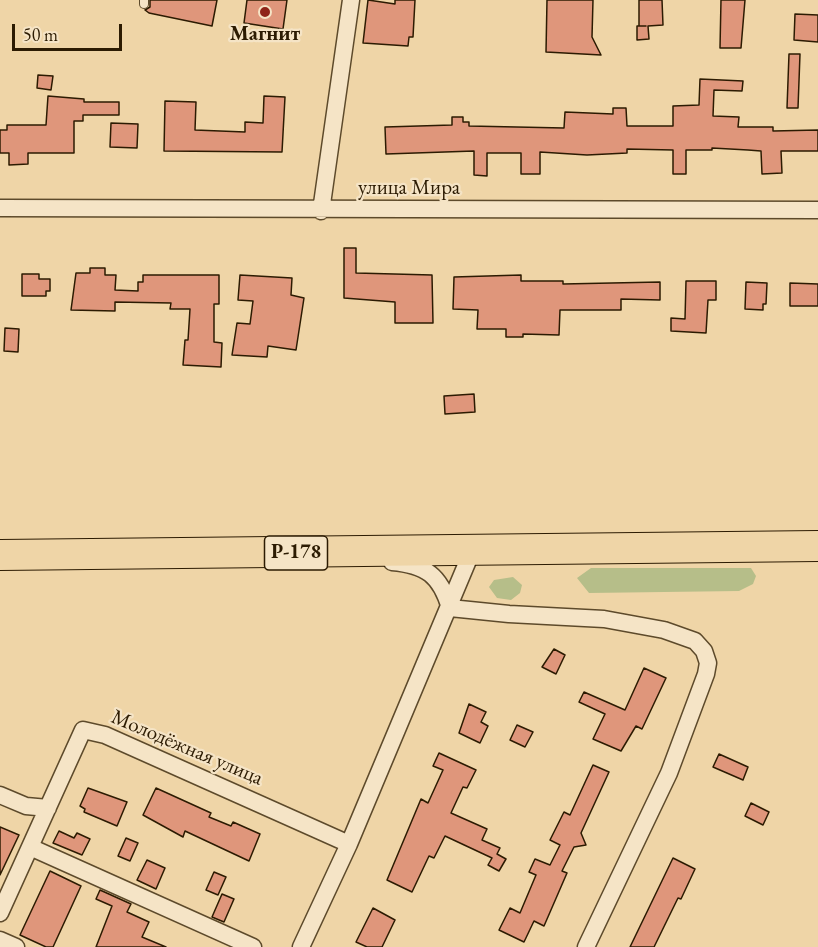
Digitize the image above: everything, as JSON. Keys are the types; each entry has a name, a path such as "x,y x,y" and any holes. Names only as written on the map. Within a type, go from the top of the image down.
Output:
{"highway":[{"name":"Р-178","path":"0,555 818,546"}],"street":[{"path":"321,211 351,0"},
{"name":"улица Мира","path":"0,208 321,211 818,210"},
{"path":"302,947 349,844 472,551"},
{"path":"303,553 406,563 425,569 437,578 445,589 450,608"},
{"path":"450,608 604,619 664,630 695,641 704,651 708,663 706,674 669,773 586,947"},
{"name":"Молодёжная улица","path":"0,913 83,730 105,735 349,844"},
{"path":"0,795 26,806 48,808"},
{"path":"30,847 253,947"},
{"path":"0,940 16,947"}],"green space":[{"path":"591,568 751,568 756,576 753,584 739,591 589,593 577,578"},
{"path":"513,577 522,585 520,593 511,600 497,598 489,587 494,580"}],"building":[{"path":"150,0 217,0 212,26 149,13 145,10 150,7"},
{"name":"Магнит","path":"247,0 287,0 283,29 244,23"},
{"path":"368,0 395,4 395,0 415,0 413,37 409,37 408,46 363,43"},
{"path":"547,0 593,0 592,37 601,55 546,52"},
{"path":"639,0 662,0 663,25 648,26 649,39 637,40"},
{"path":"721,0 745,0 741,48 720,48"},
{"path":"795,14 818,15 818,42 794,40"},
{"path":"789,54 800,54 798,108 787,108"},
{"path":"38,75 53,76 51,90 37,88"},
{"path":"700,79 743,81 742,91 714,90 713,116 739,117 738,127 773,127 773,131 818,130 818,151 781,151 782,173 762,174 761,151 748,150 712,148 712,150 686,150 686,174 673,174 673,150 627,149 627,153 587,155 540,152 540,174 521,174 521,153 487,153 487,176 474,175 474,151 386,154 385,127 452,125 452,117 463,117 463,122 469,122 469,126 564,128 565,112 613,114 613,108 626,108 627,126 673,126 673,106 699,105"},
{"path":"48,96 84,99 84,102 119,102 119,115 83,115 83,121 74,121 74,153 28,153 28,164 9,165 9,153 0,153 0,130 7,130 7,125 46,125"},
{"path":"264,96 285,97 282,152 164,151 165,101 196,102 195,130 245,132 245,122 263,123"},
{"path":"111,123 138,124 137,148 110,147"},
{"path":"344,248 356,248 356,273 432,275 433,323 395,323 395,302 344,298"},
{"path":"90,268 105,268 105,275 116,275 115,290 138,291 138,282 143,282 143,275 219,275 219,304 214,304 214,342 222,343 221,367 183,365 185,340 188,340 190,309 170,309 171,303 115,302 115,311 71,310 76,273 90,273"},
{"path":"22,274 39,274 39,279 50,279 50,291 46,291 46,296 22,296"},
{"path":"240,275 292,278 291,295 304,298 296,350 268,346 267,357 232,355 237,323 250,324 253,301 238,300"},
{"path":"521,275 521,281 563,281 563,284 660,282 660,300 621,299 621,310 560,310 559,335 523,334 523,337 506,337 506,329 477,329 478,310 453,309 454,277"},
{"path":"686,281 716,281 716,300 708,300 706,333 671,331 671,318 685,319"},
{"path":"746,282 767,283 766,304 763,304 763,310 745,309"},
{"path":"790,283 818,284 818,306 790,306"},
{"path":"5,328 19,329 18,352 4,351"},
{"path":"474,394 475,412 445,414 444,396"},
{"path":"554,649 565,655 556,674 542,667"},
{"path":"644,668 666,678 642,729 636,726 621,751 593,739 605,714 579,702 584,692 625,710"},
{"path":"469,704 486,712 481,722 488,726 480,743 459,733"},
{"path":"517,725 533,732 525,747 510,740"},
{"path":"439,753 476,770 467,788 463,787 451,813 487,829 482,840 500,848 497,854 506,859 499,871 488,865 492,858 445,836 434,858 429,856 412,892 387,880 421,799 428,803 443,770 433,766"},
{"path":"719,754 748,767 743,780 713,767"},
{"path":"593,765 609,772 581,833 586,845 574,847 562,871 567,873 544,926 534,921 524,942 499,930 510,908 520,913 536,875 529,872 535,859 550,865 560,845 550,840 564,812 570,815"},
{"path":"88,788 127,802 117,826 84,812 85,809 80,806"},
{"path":"156,788 211,813 209,817 231,826 233,822 260,834 249,861 185,831 183,837 143,815"},
{"path":"751,803 769,812 763,825 745,816"},
{"path":"0,827 19,835 0,875"},
{"path":"59,831 74,838 77,833 90,839 82,855 53,843"},
{"path":"126,838 138,843 130,861 118,856"},
{"path":"673,858 695,869 681,899 678,898 654,947 630,947"},
{"path":"147,860 165,868 156,889 137,880"},
{"path":"50,871 81,886 53,947 46,947 20,935"},
{"path":"214,872 226,877 218,895 206,890"},
{"path":"100,890 131,904 127,912 149,922 142,937 166,947 96,947 112,906 96,899"},
{"path":"222,894 234,899 224,922 212,917"},
{"path":"373,908 395,920 382,947 367,947 356,942"}],"place":[{"name":"Магнит","path":"265,12"}]}
